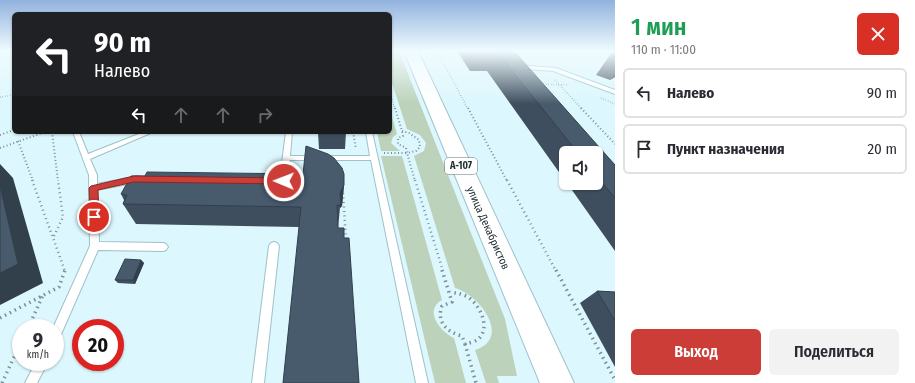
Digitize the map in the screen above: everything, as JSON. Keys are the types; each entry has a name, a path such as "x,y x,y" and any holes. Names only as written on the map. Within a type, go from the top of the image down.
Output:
{"main road":[{"name":"улица Декабристов","path":"418,69 557,383"}],"lane":[{"path":"511,69 523,84"},
{"path":"552,69 615,92"},
{"path":"62,319 95,246 93,175 77,134"},
{"path":"86,158 145,134"},
{"path":"268,181 284,181 289,134"},
{"path":"370,134 378,156 422,383"},
{"path":"286,158 357,158 378,156"},
{"path":"94,188 134,179 150,179"},
{"path":"95,246 163,247"},
{"path":"258,383 274,246"},
{"path":"31,383 37,371"}],"path":[{"path":"447,69 615,380"},
{"path":"540,69 546,71 615,144"},
{"path":"523,84 569,85"},
{"path":"0,97 12,95"},
{"path":"595,96 615,104"},
{"path":"392,98 403,136 398,138 396,141 398,144 406,148 450,292 452,302 442,306 440,311 441,323 450,332 462,336 476,383"},
{"path":"0,135 12,131"},
{"path":"378,156 407,153 416,151 420,147 421,143 415,136 402,131"},
{"path":"0,148 39,134"},
{"path":"52,134 63,217 54,236"},
{"path":"353,134 357,158"},
{"path":"0,318 59,287 66,270 18,141"},
{"path":"342,189 346,243"},
{"path":"450,292 462,294 473,302 481,311 484,319 484,330 480,338 473,344 464,344"},
{"path":"32,319 44,295"},
{"path":"2,383 12,361"}],"green space":[{"path":"392,69 406,69 505,319 517,376 497,376 499,383 486,383 475,350 486,344 491,336 492,327 488,317 474,299 465,292 455,288 414,156 424,151 426,143 420,135 407,129 392,83"},
{"path":"392,117 397,134 393,137 391,143 400,151 381,151 377,134 392,134"},
{"path":"381,156 402,156 442,300 434,310 434,315 439,326 454,338 466,383 435,383"}],"building":[{"path":"510,69 530,69 598,146 572,146"},
{"path":"306,146 328,154 334,158 342,168 344,174 344,185 340,193 341,205 337,205 338,228 344,228 344,238 349,238 359,383 283,383 301,207 123,204 127,195 121,194 131,176 145,176 147,172 303,174"},
{"path":"603,151 615,165 615,198 603,183"},
{"path":"0,186 18,264 0,273"},
{"path":"125,259 141,260 133,280 115,280"},
{"path":"597,291 615,292 615,321"}],"route":[{"path":"94,217 94,188 134,179 284,181"}]}
